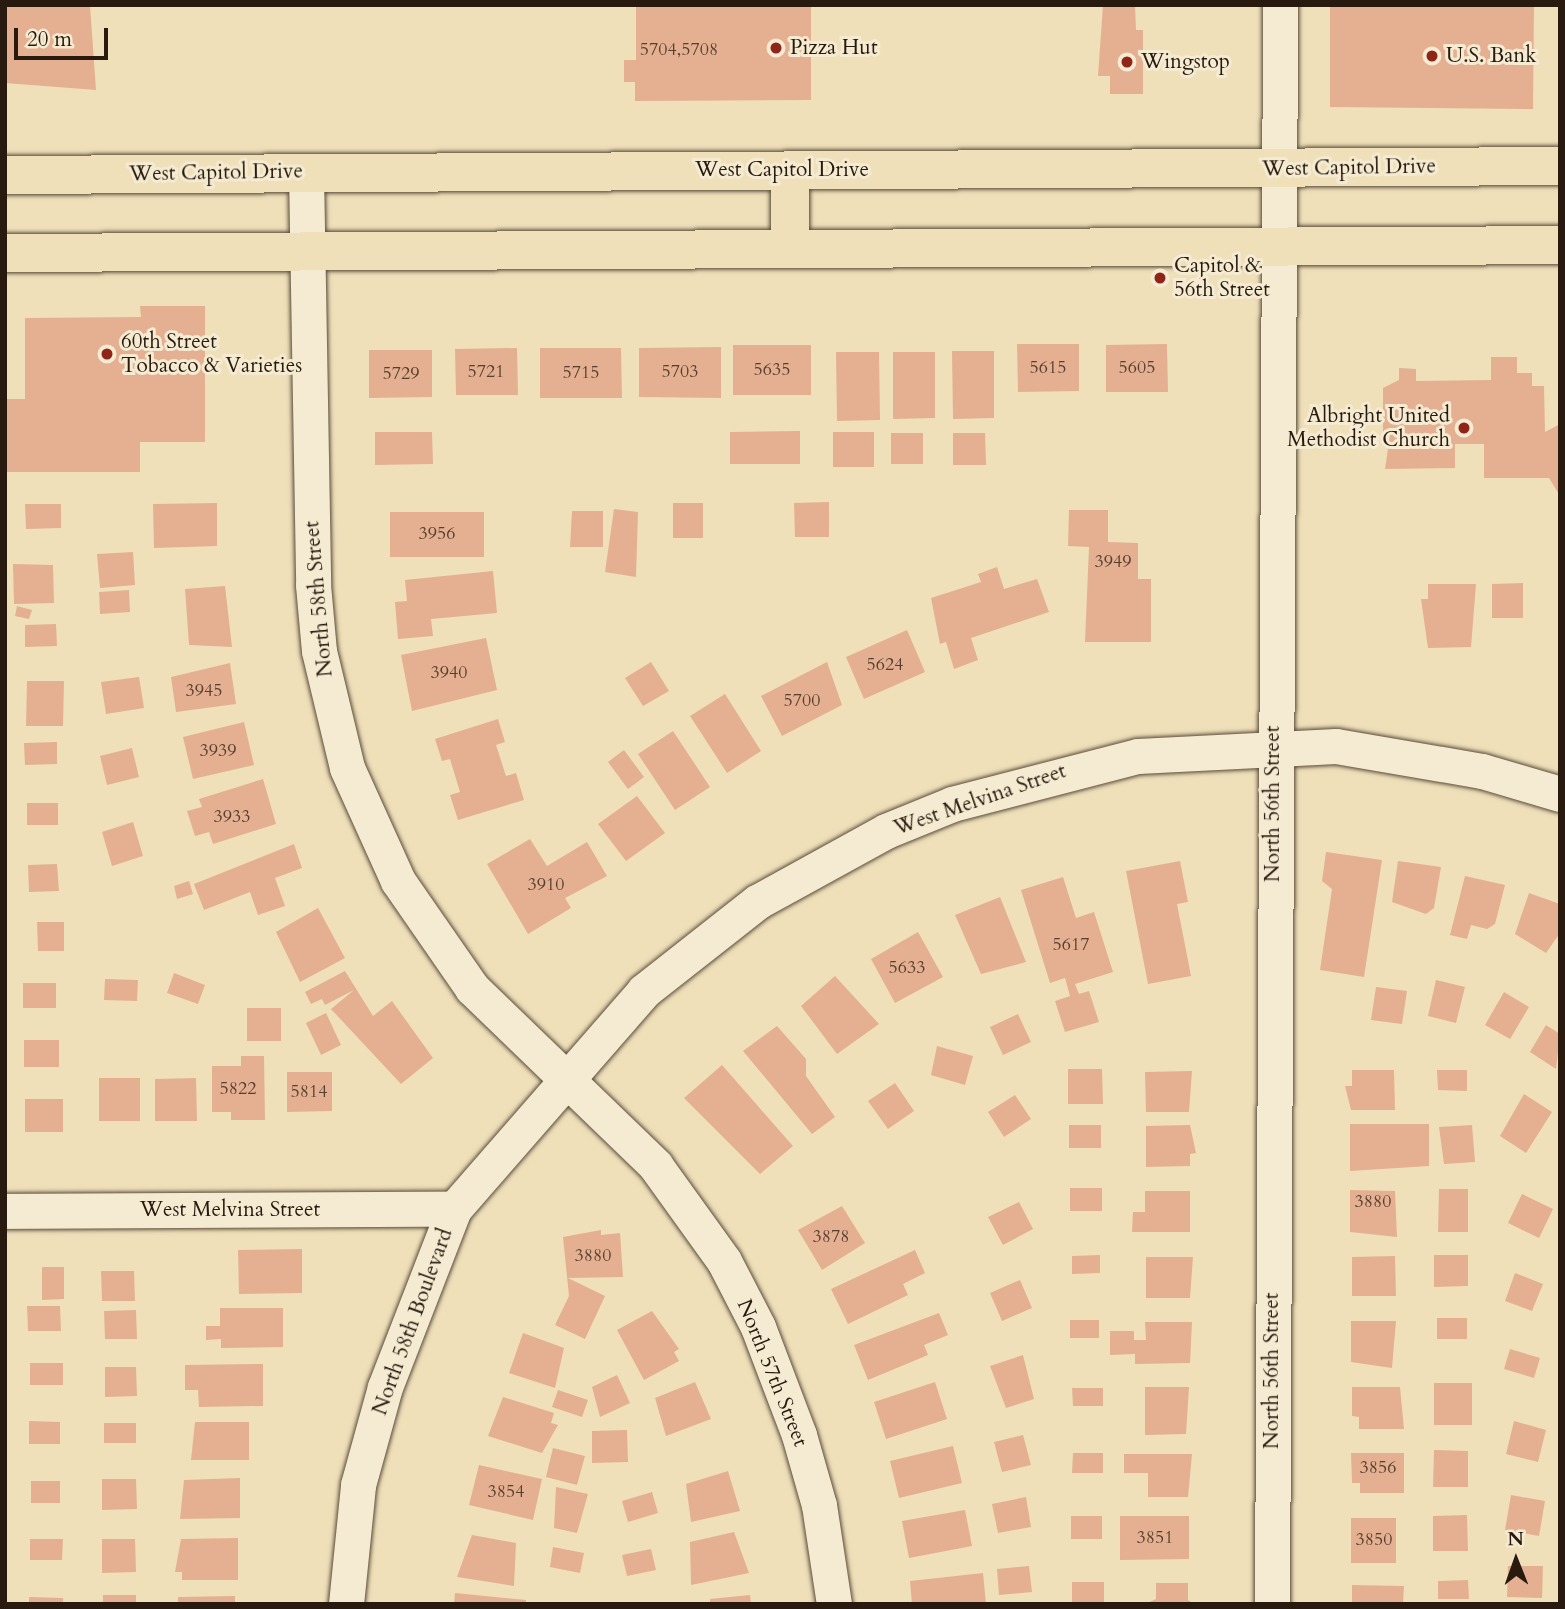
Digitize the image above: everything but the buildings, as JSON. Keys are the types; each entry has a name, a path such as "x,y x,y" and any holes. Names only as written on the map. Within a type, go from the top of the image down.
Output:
{"main road":[{"path":"5,162 73,174"},
{"name":"West Capitol Drive","path":"5,175 1560,166"},
{"path":"790,170 790,249"},
{"path":"5,253 1560,245"}],"street":[{"name":"North 56th Street","path":"1272,1604 1273,745 1278,247 1282,169 1280,5"},
{"name":"North 58th Street","path":"306,172 313,585 319,651 347,768 393,871 433,936 511,1031 564,1077"},
{"name":"West Melvina Street","path":"564,1077 644,991 700,942 757,902 886,831 1075,768 1273,745 1419,757 1560,794"},
{"name":"North 58th Boulevard","path":"346,1604 358,1485 385,1387 454,1209 564,1077"},
{"name":"North 57th Street","path":"564,1077 655,1165 724,1261 758,1327 819,1506 834,1604"},
{"name":"West Melvina Street","path":"5,1211 454,1209"}],"place":[{"name":"Pizza Hut","path":"776,48"},
{"name":"U.S. Bank","path":"1432,56"},
{"name":"Wingstop","path":"1127,62"},
{"name":"Capitol & 56th Street","path":"1160,278"},
{"name":"60th Street Tobacco & Varieties","path":"107,354"},
{"name":"Albright United Methodist Church","path":"1464,428"}]}
